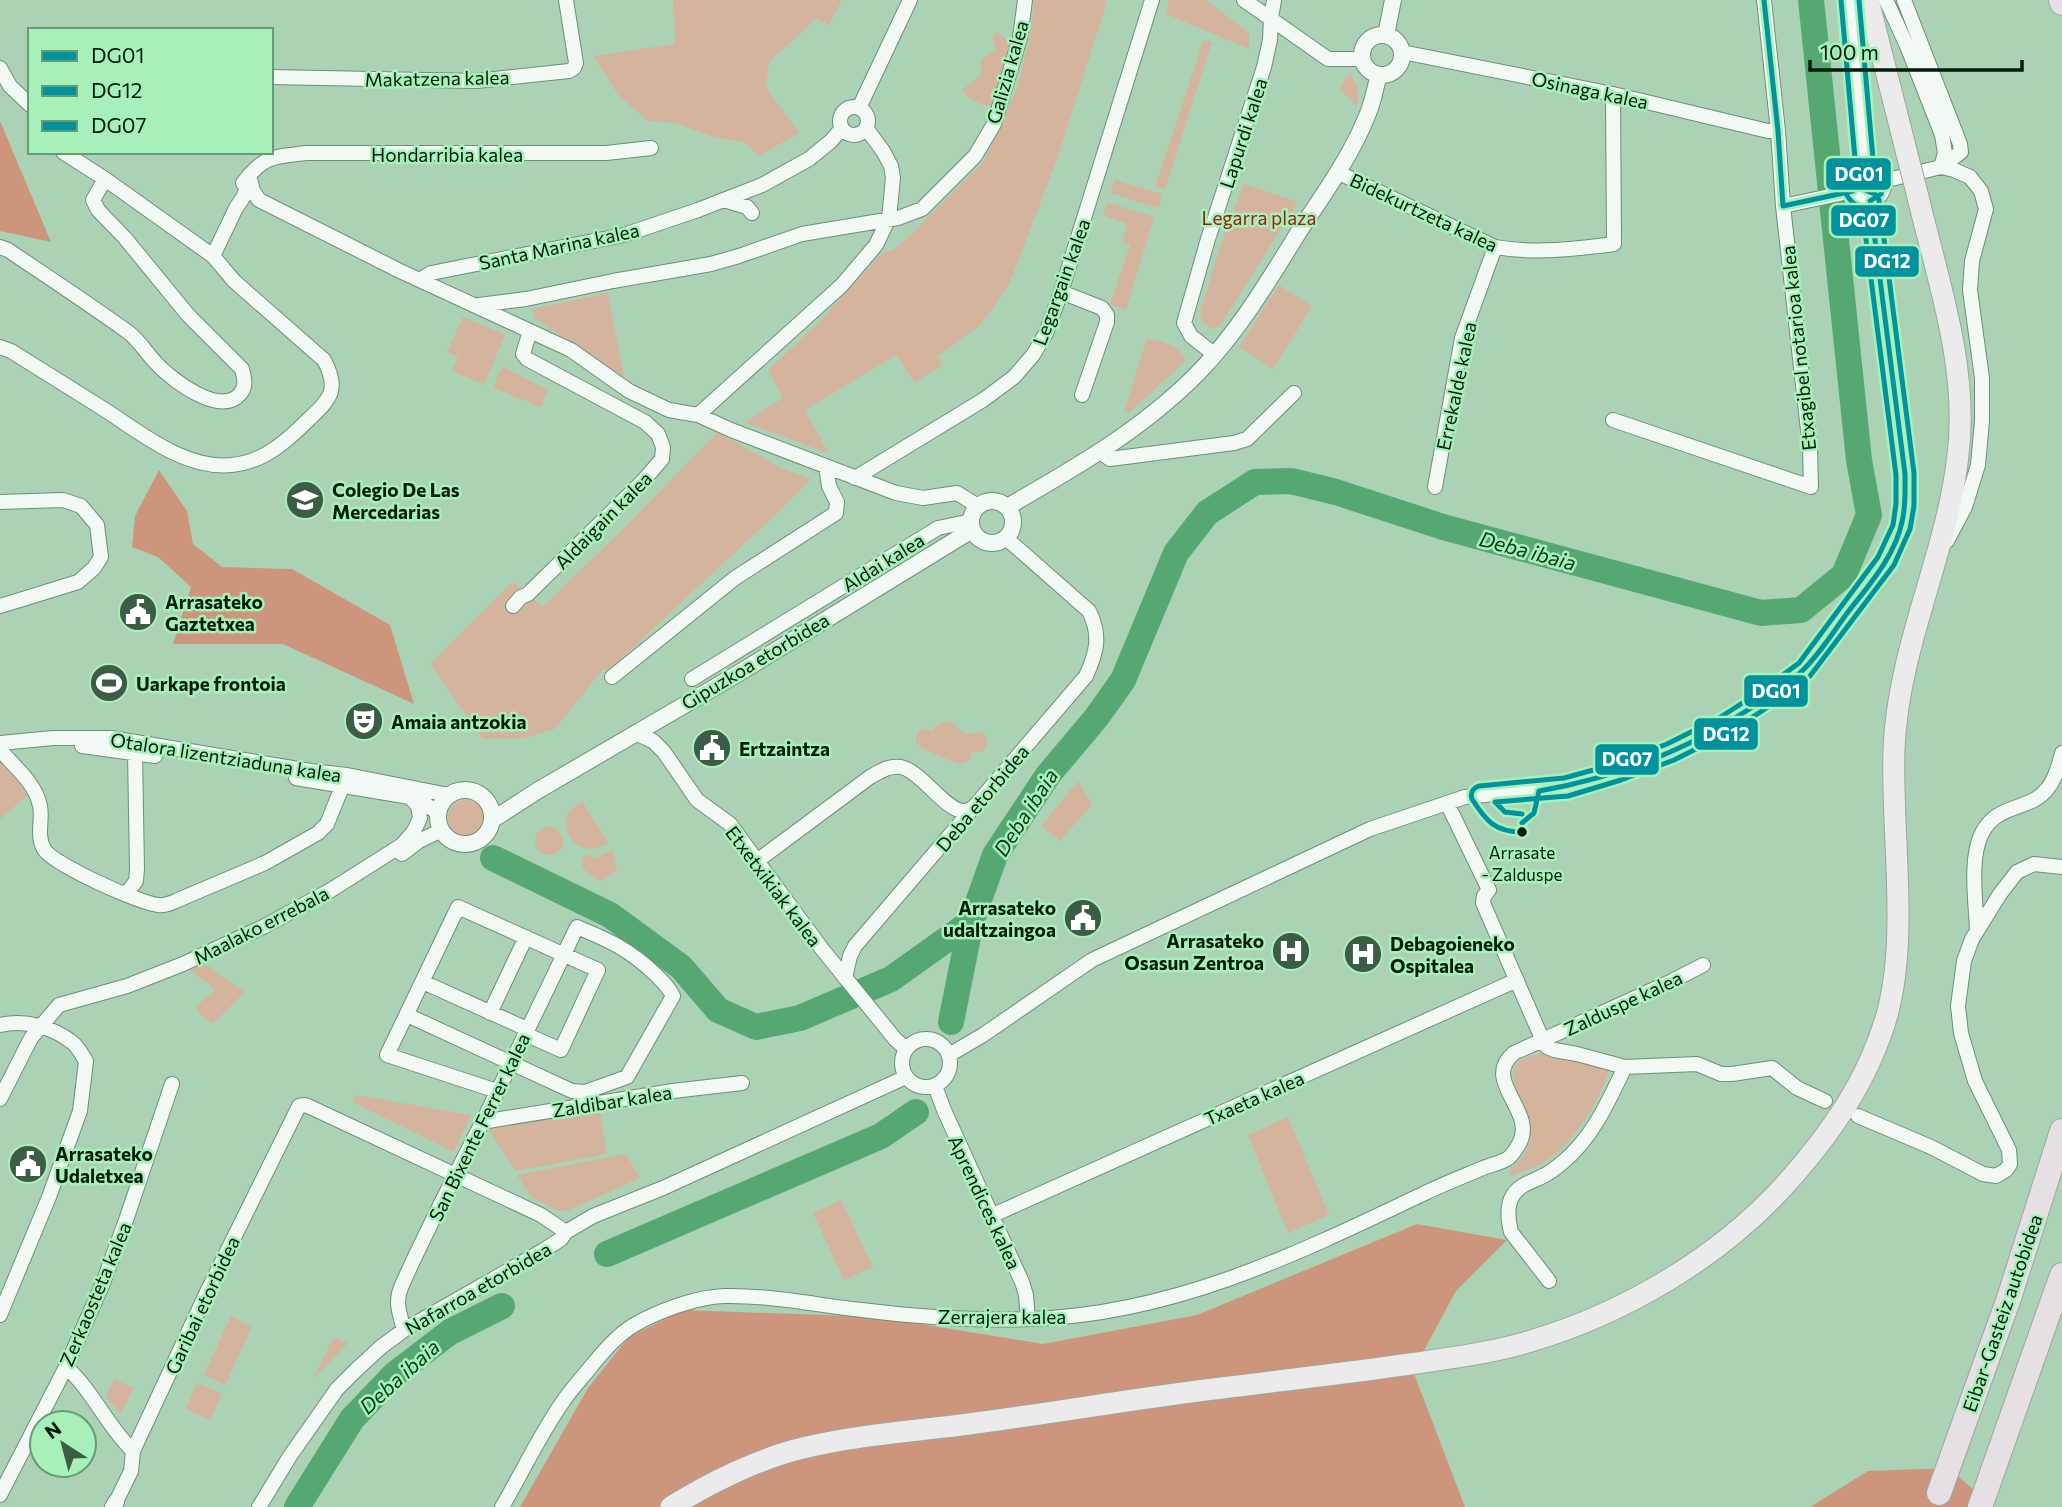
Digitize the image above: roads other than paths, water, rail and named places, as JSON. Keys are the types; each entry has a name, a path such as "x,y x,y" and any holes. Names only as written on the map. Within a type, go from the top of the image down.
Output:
{"highway":[{"name":"Eibar-Gasteiz autobidea","path":"1939,1493 2009,1298 2062,1131"},
{"path":"1980,1507 2062,1275"}],"main road":[{"path":"671,1507 739,1471 800,1448 876,1435 1479,1354 1532,1341 1584,1322 1674,1277 1719,1247 1766,1205 1809,1158 1839,1119 1865,1074 1886,1016 1896,951 1896,718 1912,639 1954,485 1961,422 1955,356 1868,0"}],"street":[{"name":"Makatzena kalea","path":"273,77 476,81 569,71 576,63 566,0"},
{"path":"859,108 910,0"},
{"name":"Galizia kalea","path":"889,218 909,215 922,209 975,156 994,124 1001,105 1020,38 1025,0"},
{"name":"Legargain kalea","path":"855,478 983,400 1014,377 1033,355 1046,334 1061,292 1152,0"},
{"path":"1244,0 1328,59 1363,59"},
{"path":"1271,18 1274,0"},
{"path":"1386,36 1393,0"},
{"name":"Etxagibel notarioa kalea","path":"1613,421 1811,487 1810,448 1783,206 1764,0"},
{"path":"1850,0 1864,159 1862,170"},
{"path":"1886,0 1908,46 1942,135 1945,153 1941,167"},
{"path":"1883,181 1941,167 1961,152 1904,0"},
{"name":"Lapurdi kalea","path":"1215,355 1191,336 1184,323 1208,239 1264,67 1270,40 1271,18"},
{"path":"1379,35 1396,41 1402,52 1396,69 1379,75 1368,69 1362,52 1368,41 1379,35"},
{"name":"Osinaga kalea","path":"1402,52 1613,94 1768,131 1778,131"},
{"path":"0,68 10,86 28,103"},
{"path":"1007,507 1129,433 1165,404 1215,355 1250,310 1337,172 1368,114 1379,75"},
{"name":"Bidekurtzeta kalea","path":"1337,172 1495,247 1575,250 1614,244 1613,94"},
{"path":"859,108 866,114 866,128 856,135 848,134 842,128 840,119 845,110 859,108"},
{"name":"Santa Marina kalea","path":"420,280 431,273 624,235 698,210 762,185 808,159 831,141 842,128"},
{"path":"698,415 842,285 876,245 889,218 893,178 891,166 883,151 866,128"},
{"name":"Hondarribia kalea","path":"249,175 258,165 270,158 306,153 606,153 651,148"},
{"path":"0,346 175,453 215,466 253,461 270,453 287,441 327,401 332,389 331,374 324,360 234,281 213,256 105,178 66,154"},
{"path":"1934,564 1965,507 1978,465 1982,378 1970,290 1972,261 1986,209 1981,191 1970,177 1941,167"},
{"path":"1783,206 1848,191 1854,176 1862,170 1875,171 1883,181 1881,194 1870,201 1860,199 1848,191"},
{"path":"249,175 253,191 259,200 420,280 571,350 629,391 669,410 698,415 896,493 923,498 957,493 974,519 976,536 987,542 994,543 1006,538 1013,519 1007,507 996,501 983,503 974,519"},
{"path":"213,256 236,208 236,196 249,175"},
{"path":"0,247 138,339 155,363 193,392 215,401 227,402 237,397 244,388 242,369 188,315 125,238 97,210 93,200 105,178"},
{"path":"724,200 747,207 752,213 762,185"},
{"path":"236,208 259,200"},
{"path":"949,1055 983,1035 1092,960 1370,829 1473,796 1566,787 1618,772 1671,752 1723,726 1805,669 1886,561 1901,528 1905,505 1905,474 1870,201"},
{"path":"476,305 526,299 711,264 802,234 889,218"},
{"name":"Errekalde kalea","path":"1435,487 1462,338 1495,247"},
{"path":"1061,292 1102,308 1107,315 1107,322 1082,394"},
{"path":"526,299 523,308 528,329"},
{"name":"Aldaigain kalea","path":"513,606 643,481 662,459 663,447 658,435 645,422 527,359 523,354 528,329"},
{"path":"593,394 607,376"},
{"path":"1100,452 1110,458 1234,443 1247,439 1294,393"},
{"path":"612,677 735,578 836,513 836,502 825,467"},
{"path":"0,502 64,500 80,506 97,525 101,557 94,568 78,582 0,606"},
{"name":"Aldai kalea","path":"692,679 938,528 974,519"},
{"name":"Gipuzkoa etorbidea","path":"492,820 734,676 974,519"},
{"name":"Deba etorbidea","path":"855,946 1086,676 1093,662 1097,642 1096,624 1089,611 1006,538"},
{"name":"Etxetxikiak kalea","path":"635,733 653,741 664,751 697,800 730,824 822,949 906,1049"},
{"name":"Otalora lizentziaduna kalea","path":"0,743 53,738 111,738 347,775 449,795"},
{"name":"Otalora lizentziaduna kalea","path":"0,750 89,746 385,792 420,800 438,813"},
{"path":"0,750 33,788 41,807 40,834 44,849 56,861 146,903 167,905 265,863 318,833 327,824 342,787"},
{"path":"126,894 135,881 137,869 135,753"},
{"path":"1977,932 1975,862 1981,835 1992,818 2031,802 2048,789 2062,753"},
{"path":"757,861 886,768 900,767 911,771 954,808 963,811 975,807"},
{"path":"456,791 471,791 485,799 491,809 492,820 482,838 467,844 453,841 442,830 438,813 449,795 456,791"},
{"name":"Gipuzkoa etorbidea","path":"485,799 508,798 537,791"},
{"name":"Maalako errebala","path":"42,1026 59,1005 127,986 183,964 265,926 381,859 402,845 414,831 420,818 418,806 410,797"},
{"name":"Zalduspe kalea","path":"1447,803 1489,890 1483,903 1547,1046 1625,1067 1697,1064 1732,1074 1772,1068 1797,1088 1825,1101"},
{"path":"954,808 955,831"},
{"path":"381,859 390,860 401,855 419,841 442,830"},
{"path":"1858,1116 1931,1147 1983,1174 1996,1176 2007,1169 2009,1149 1975,1081 1958,1018 1964,961 1977,932 2017,872 2034,864 2058,866"},
{"path":"422,982 561,1050 598,970 458,907 422,982 407,1015 387,1055 497,1091"},
{"name":"San Bixente Ferrer kalea","path":"404,1330 397,1307 398,1294 455,1174 577,927 631,953 671,990 671,1002 627,1077 619,1081 585,1092 572,1091 511,1062"},
{"path":"490,1013 526,937"},
{"path":"822,949 843,952 855,946"},
{"path":"845,978 855,946"},
{"name":"Zalduspe kalea","path":"1543,1041 1703,965"},
{"name":"Txaeta kalea","path":"991,1216 1517,980"},
{"path":"407,1015 511,1062"},
{"path":"0,1025 12,1022 42,1026 75,1044 86,1061 80,1111 27,1253 0,1315"},
{"path":"0,1099 31,1038 42,1026"},
{"path":"918,1040 933,1040 945,1048 949,1055 946,1076 935,1086 916,1085 906,1077 901,1063 906,1049 918,1040"},
{"name":"Zerrajera kalea","path":"502,1507 562,1403 604,1351 633,1325 681,1304 722,1296 797,1301 943,1317 1028,1319 1065,1318 1185,1294 1245,1275 1446,1183 1506,1159 1517,1149 1524,1126 1504,1081 1503,1066 1514,1054 1543,1041"},
{"path":"1549,1281 1511,1232 1508,1223 1509,1205 1513,1194 1523,1185 1547,1174 1589,1135 1601,1117 1625,1067"},
{"name":"Nafarroa etorbidea","path":"259,1507 289,1456 337,1389 404,1330 544,1250 561,1239 566,1232 593,1216 663,1188 906,1077"},
{"name":"Zaldibar kalea","path":"482,1122 673,1091 743,1083"},
{"name":"Zerkaosteta kalea","path":"0,1496 66,1367 116,1251 172,1084"},
{"name":"Aprendices kalea","path":"935,1086 1022,1282 1028,1319"},
{"name":"Garibai etorbidea","path":"115,1505 131,1471 134,1451 207,1292 299,1106 305,1105 317,1110 455,1174"},
{"path":"455,1174 541,1215 566,1232"},
{"path":"66,1367 81,1381 123,1441 134,1451"}],"waterway":[{"name":"Deba ibaia","path":"951,1022 971,922 995,855 1048,775 1096,718 1123,680 1176,553 1207,513 1255,482 1291,481 1336,492 1443,527 1761,613 1801,610 1844,575 1869,515 1859,460 1811,0"},
{"path":"493,858 610,915 681,967 718,1010 756,1027 800,1018 891,979 971,922"},
{"name":"Deba ibaia","path":"607,1254 881,1136 916,1112"},
{"name":"Deba ibaia","path":"297,1507 352,1419 395,1374 450,1332 502,1306"}],"place":[{"name":"Colegio De Las Mercedarias","path":"305,500"},
{"name":"Arrasateko Gaztetxea","path":"138,612"},
{"name":"Uarkape frontoia","path":"109,683"},
{"name":"Amaia antzokia","path":"364,721"},
{"name":"Ertzaintza","path":"712,748"},
{"name":"Arrasate - Zalduspe","path":"1522,832"},
{"name":"Arrasateko udaltzaingoa","path":"1083,918"},
{"name":"Arrasateko Osasun Zentroa","path":"1291,951"},
{"name":"Debagoieneko Ospitalea","path":"1363,954"},
{"name":"Arrasateko Udaletxea","path":"28,1164"}],"park label":[{"name":"Legarra plaza","path":"1259,217"}]}
